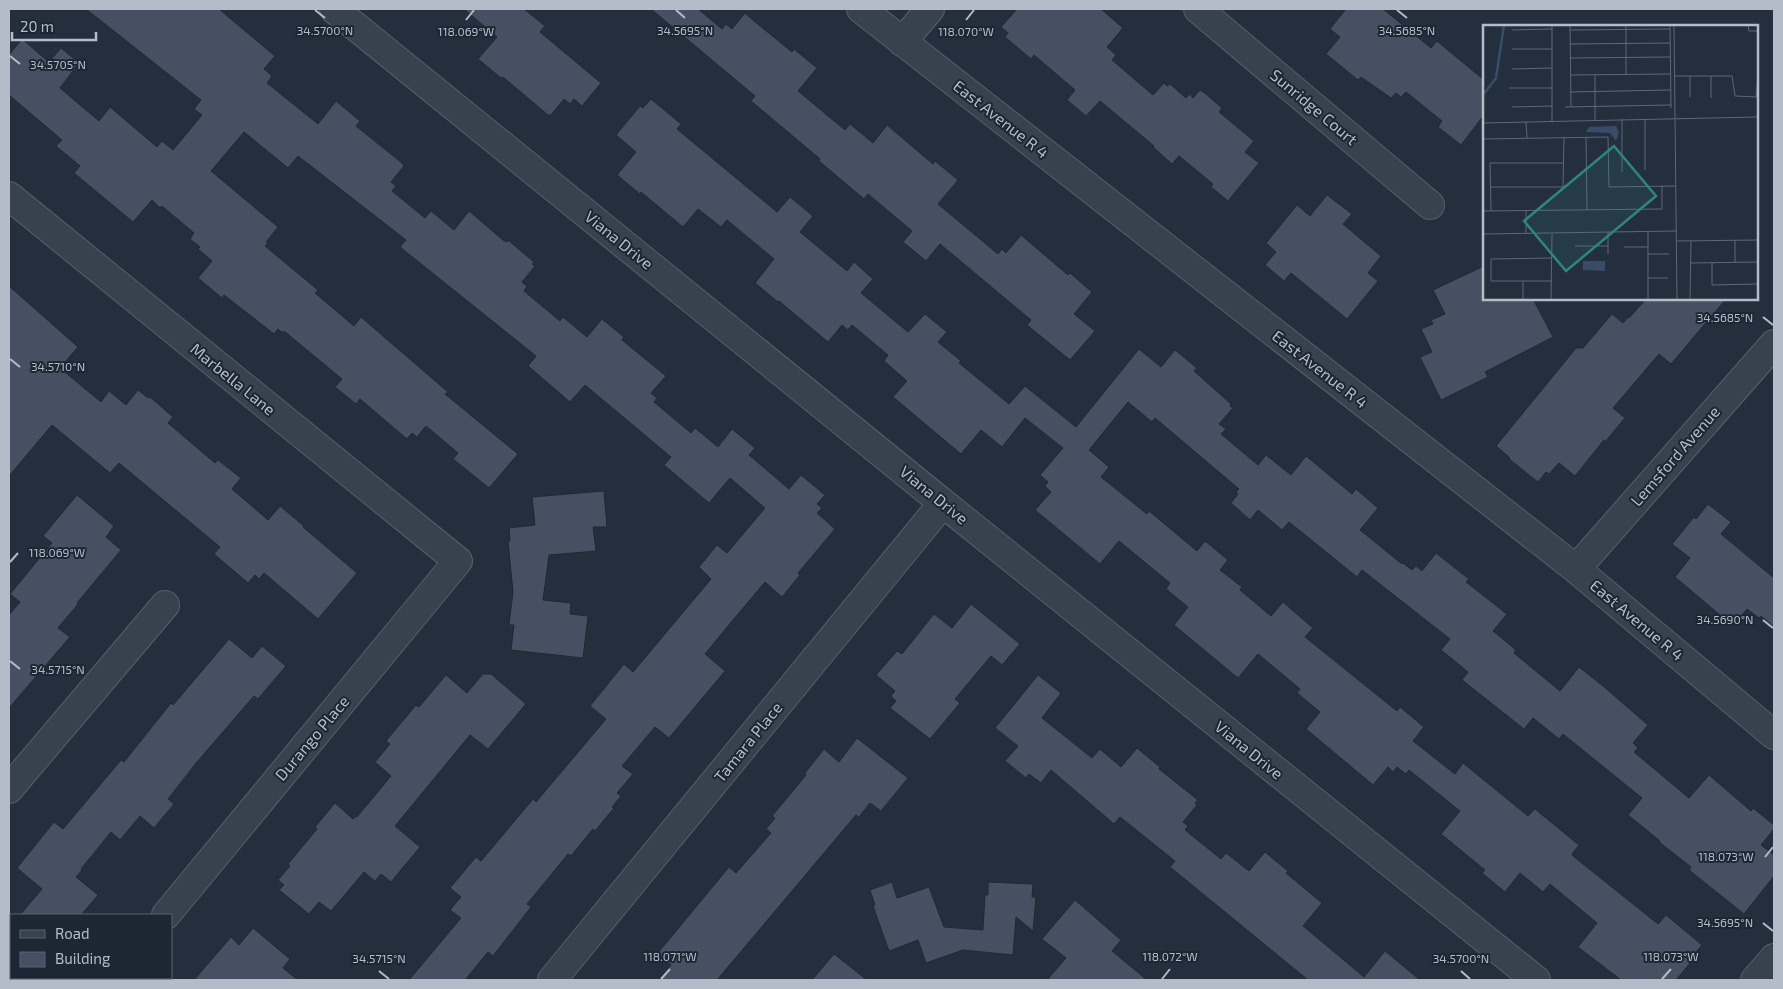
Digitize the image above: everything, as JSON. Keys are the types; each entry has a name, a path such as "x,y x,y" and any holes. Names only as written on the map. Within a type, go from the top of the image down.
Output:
{"street":[{"name":"Viana Drive","path":"334,9 943,503 1536,980"},
{"name":"East Avenue R 4","path":"861,9 1576,569 1774,735"},
{"path":"902,42 930,9"},
{"name":"Sunridge Court","path":"1198,9 1430,205"},
{"name":"Marbella Lane","path":"9,196 458,562"},
{"name":"Lemsford Avenue","path":"1576,569 1774,344"},
{"name":"Tamara Place","path":"552,980 943,503"},
{"name":"Durango Place","path":"167,914 458,562"},
{"path":"9,789 165,605"},
{"path":"1755,980 1774,958"}],"building":[{"path":"86,9 219,9 275,56 264,69 272,76 267,83 318,124 336,101 360,121 356,126 402,163 404,166 391,182 396,186 392,191 425,218 431,211 454,230 469,211 503,240 507,242 508,240 534,262 532,264 535,266 522,282 527,286 524,291 560,321 563,317 587,337 602,319 624,337 622,340 666,376 651,393 657,398 654,402 691,433 695,428 718,447 732,429 755,448 749,455 789,489 801,475 825,495 817,504 822,508 817,513 835,529 798,573 800,575 782,597 765,582 723,632 705,654 725,671 669,738 655,727 622,766 633,774 617,793 621,796 612,807 614,808 595,831 593,829 571,856 568,854 527,904 531,907 493,956 488,952 465,980 409,980 461,918 450,910 461,897 450,888 476,857 481,861 533,799 536,802 606,719 590,706 624,664 633,672 711,579 699,567 717,545 727,553 765,508 730,478 709,503 664,465 671,457 585,385 570,402 528,366 536,356 400,247 406,240 298,156 288,168 244,132 211,171 278,227 265,246 318,290 315,293 354,326 361,317 448,392 445,394 518,454 489,488 453,459 458,453 426,426 417,437 412,433 407,439 360,399 356,404 335,387 342,379 284,331 283,333 278,329 274,334 224,295 222,298 198,278 212,261 190,239 194,233 152,200 133,222 74,173 80,166 56,146 62,140 9,95 9,55 22,39 49,62 61,48 79,63 60,88 99,121 110,107 157,147 162,141 173,150 202,115 194,109 201,100"},
{"path":"464,9 524,9 545,26 540,32 601,83 582,106 574,99 570,104 564,99 551,115 548,115 503,77 501,78 478,59 497,37"},
{"path":"651,9 698,9 722,29 726,24 732,29 745,13 792,52 794,49 817,68 798,91 845,130 850,124 873,143 887,125 933,164 935,161 958,180 938,204 998,254 1002,249 1006,253 1021,235 1068,275 1070,273 1092,292 1074,314 1095,331 1070,360 1027,325 1031,320 940,244 926,261 903,242 912,231 868,194 864,199 819,161 820,159 751,101 755,96"},
{"path":"1017,9 1101,9 1123,28 1107,47 1116,55 1112,60 1153,95 1164,83 1167,86 1170,84 1186,98 1190,94 1193,98 1200,90 1206,94 1222,108 1219,112 1254,141 1245,152 1259,163 1228,201 1211,187 1213,184 1179,156 1172,164 1154,146 1100,101 1086,116 1067,100 1075,90 1034,55 1031,59 1005,37 1008,33 1001,27"},
{"path":"1346,9 1383,9 1431,48 1437,41 1483,79 1483,116 1461,145 1438,127 1442,121 1406,92 1401,97 1396,93 1391,98 1361,77 1358,80 1326,54 1340,37 1330,29"},
{"path":"651,99 681,124 677,129 777,212 790,197 813,216 800,232 847,271 854,262 873,279 861,293 908,332 925,314 947,332 938,342 961,361 959,363 1009,404 1025,386 1076,427 1139,349 1161,367 1175,350 1197,368 1194,371 1231,404 1230,406 1233,408 1219,424 1226,429 1221,434 1258,465 1266,455 1291,475 1306,456 1352,494 1356,489 1378,508 1360,530 1412,570 1416,566 1422,571 1436,553 1469,579 1466,582 1507,614 1493,631 1516,650 1514,653 1560,691 1579,667 1603,686 1648,725 1633,743 1638,748 1634,752 1689,798 1709,775 1751,811 1753,808 1774,825 1774,829 1761,845 1774,855 1774,876 1744,914 1689,870 1691,867 1628,815 1642,798 1563,734 1559,739 1533,718 1524,729 1462,680 1468,672 1441,650 1450,639 1362,570 1357,577 1289,522 1282,530 1258,510 1250,520 1231,503 1238,494 1236,492 1239,489 1155,418 1152,422 1128,402 1089,450 1109,467 1101,477 1147,514 1149,511 1197,551 1205,541 1228,560 1220,570 1242,587 1240,590 1271,616 1283,602 1313,628 1305,637 1397,711 1400,707 1424,727 1413,741 1455,774 1463,763 1528,816 1535,809 1579,845 1572,854 1573,856 1658,924 1666,915 1702,945 1676,980 1621,980 1578,947 1597,923 1550,884 1543,892 1520,873 1505,892 1482,873 1485,870 1441,834 1460,811 1409,770 1406,774 1397,767 1393,772 1388,767 1373,785 1306,729 1320,712 1297,693 1300,689 1258,654 1238,678 1174,625 1188,607 1166,589 1170,583 1119,541 1100,564 1035,510 1051,492 1045,486 1048,482 1040,475 1063,448 1025,418 1002,447 981,430 961,454 893,397 907,381 884,361 888,355 852,325 848,330 842,325 828,342 755,283 774,259 727,220 721,227 698,209 683,227 617,175 636,152 616,135 640,106 643,108"},
{"path":"1327,195 1352,214 1343,224 1381,256 1368,273 1378,281 1347,319 1291,273 1284,281 1265,265 1276,252 1266,243 1297,205 1310,216"},
{"path":"1483,266 1483,300 1534,300 1553,337 1485,372 1488,377 1441,400 1420,357 1432,352 1421,329 1433,324 1431,320 1445,314 1433,290"},
{"path":"9,286 78,347 60,368 101,402 109,391 126,405 138,390 148,398 150,397 173,417 168,423 215,463 218,460 241,478 232,489 268,520 280,506 357,573 318,619 264,573 259,579 255,575 248,583 214,554 220,547 119,463 110,473 52,425 9,476"},
{"path":"1645,300 1725,300 1671,364 1659,354 1613,408 1625,418 1605,442 1604,440 1575,476 1559,463 1549,474 1546,472 1538,482 1496,446 1576,348 1583,348 1612,314 1623,323"},
{"path":"604,491 607,527 593,527 596,551 549,555 543,600 571,603 570,614 588,616 583,658 511,650 514,625 509,625 513,592 508,541 510,541 509,528 535,525 532,497"},
{"path":"77,495 114,526 106,537 121,550 58,628 70,637 9,708 9,615 20,602 10,594 52,543 43,536"},
{"path":"1708,504 1731,522 1721,534 1774,578 1774,627 1761,616 1759,618 1747,609 1733,626 1675,577 1690,558 1672,544 1694,517 1696,519"},
{"path":"971,604 1020,644 1002,665 991,656 955,699 960,703 930,739 890,708 896,701 891,696 895,691 876,675 897,651 902,654 934,614 952,628"},
{"path":"229,639 252,658 262,646 286,666 258,699 254,696 197,762 168,799 174,804 154,828 140,816 120,840 111,832 76,877 98,895 82,914 21,914 42,889 17,868 54,822 63,829 121,760 124,762 171,703 173,705"},
{"path":"483,674 491,674 526,704 488,749 470,735 395,826 420,847 391,882 381,874 375,881 364,872 331,911 319,902 309,914 279,890 284,885 278,880 290,866 288,864 317,829 315,827 335,803 353,819 357,817 391,776 375,762 390,744 386,741 416,705 419,707 446,675 467,693"},
{"path":"1038,675 1061,693 1042,718 1092,758 1100,749 1121,767 1137,748 1160,767 1159,769 1198,800 1195,803 1197,805 1183,822 1188,826 1185,830 1221,859 1226,853 1249,871 1265,852 1288,871 1286,873 1322,903 1303,926 1364,977 1385,951 1420,980 1308,980 1170,867 1175,861 1120,817 1114,824 1051,770 1041,783 1029,774 1026,778 1005,761 1018,746 995,728"},
{"path":"857,738 908,778 881,811 870,803 859,817 856,815 717,980 659,980 671,965 657,954 729,867 736,873 771,833 766,829 775,818 772,816 806,775 805,773 824,749 839,762"},
{"path":"892,882 897,898 929,887 944,927 983,930 985,895 988,895 988,882 1033,884 1032,897 1036,897 1033,931 1016,917 1013,955 963,950 926,963 918,940 889,951 873,906 875,905 870,890"},
{"path":"1075,900 1121,940 1112,951 1147,980 1047,980 1066,958 1042,939"},
{"path":"253,928 290,959 283,968 298,980 194,980 231,937 239,945"},
{"path":"834,954 867,980 812,980"}]}
